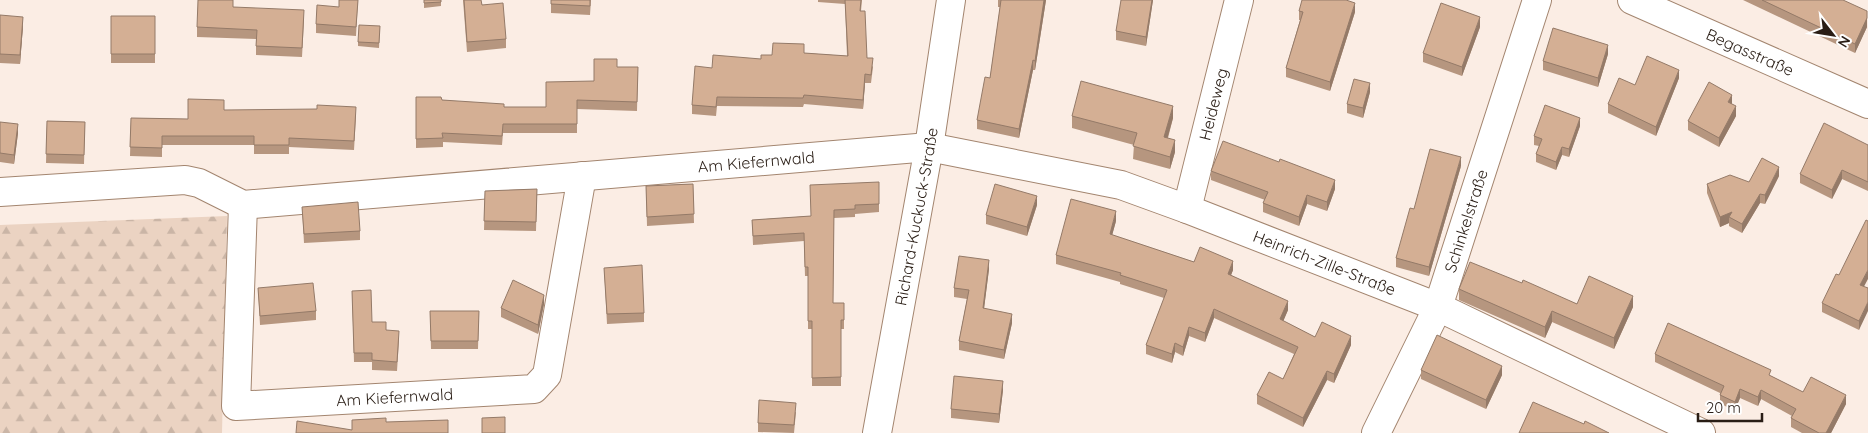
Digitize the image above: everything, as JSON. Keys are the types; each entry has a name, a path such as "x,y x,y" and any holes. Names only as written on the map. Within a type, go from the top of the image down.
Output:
{"street":[{"name":"Richard-Kuckuck-Straße","path":"877,433 930,148 952,0"},
{"name":"Heideweg","path":"1187,209 1239,0"},
{"name":"Schinkelstraße","path":"1376,433 1438,307 1537,0"},
{"name":"Begasstraße","path":"1632,0 1868,104"},
{"name":"Am Kiefernwald","path":"582,176 547,376 534,389 236,406 243,205 582,176 930,148"},
{"name":"Heinrich-Zille-Straße","path":"930,148 1122,185 1187,209 1438,307 1700,433"},
{"path":"0,192 185,180 199,183 243,205"}],"green space":[{"path":"227,216 222,433 0,433 0,225"}],"building":[{"path":"198,0 233,0 233,7 304,10 302,48 256,46 257,30 197,27"},
{"path":"339,0 358,0 356,27 316,24 317,5 339,7"},
{"path":"424,0 441,0 441,2 424,3"},
{"path":"464,0 481,0 482,5 503,3 506,39 467,42"},
{"path":"551,0 590,0 590,6 551,4"},
{"path":"845,0 861,0 860,11 865,11 867,58 873,58 871,75 865,74 863,100 804,95 803,98 717,97 716,107 692,105 695,66 712,68 713,55 761,59 761,55 772,55 773,43 804,44 804,53 848,56"},
{"path":"1001,0 1044,0 1035,61 1033,60 1019,129 977,120 985,77 990,78"},
{"path":"1121,0 1152,0 1146,37 1116,31"},
{"path":"1302,0 1346,0 1355,3 1330,82 1286,68 1303,12 1299,11"},
{"path":"1762,0 1843,0 1867,11 1867,18 1855,44"},
{"path":"1441,3 1480,17 1462,67 1423,53"},
{"path":"0,15 23,17 20,55 0,54"},
{"path":"111,16 155,16 155,54 111,54"},
{"path":"359,25 380,26 379,43 358,42"},
{"path":"1553,28 1608,45 1598,78 1543,61"},
{"path":"1647,56 1679,70 1656,127 1608,104 1619,78 1635,85"},
{"path":"594,59 617,59 617,67 638,67 637,102 577,100 577,124 503,124 502,136 442,133 443,138 416,139 416,97 441,97 442,100 504,104 504,107 546,107 546,82 594,81"},
{"path":"1354,79 1370,83 1363,108 1347,104"},
{"path":"1081,81 1173,106 1164,137 1175,140 1170,157 1133,146 1137,133 1072,116"},
{"path":"1709,82 1732,95 1728,102 1736,106 1719,138 1688,121"},
{"path":"188,99 224,100 224,110 317,109 317,105 356,107 354,141 289,138 289,145 254,145 254,136 162,136 162,148 130,147 131,118 188,119"},
{"path":"1545,105 1580,118 1569,149 1562,147 1556,162 1536,154 1542,139 1534,136"},
{"path":"47,121 85,122 84,155 46,154"},
{"path":"0,122 18,124 14,155 0,153"},
{"path":"1824,123 1868,145 1868,182 1842,170 1832,190 1800,174"},
{"path":"1223,141 1279,162 1280,159 1335,180 1327,202 1307,195 1299,217 1263,203 1268,192 1211,171"},
{"path":"1430,149 1461,157 1429,267 1396,258 1410,208 1414,209"},
{"path":"1762,158 1779,167 1765,195 1760,194 1742,224 1729,217 1732,212 1720,217 1707,184 1730,175 1749,182"},
{"path":"879,182 879,204 855,205 855,209 834,210 833,303 844,303 844,320 841,320 841,377 812,378 812,321 808,321 808,267 805,267 804,233 753,236 752,220 811,216 810,185"},
{"path":"693,184 694,214 647,217 646,186"},
{"path":"995,184 1037,196 1027,227 986,215"},
{"path":"537,189 536,222 484,221 485,191"},
{"path":"1071,199 1116,211 1110,234 1194,262 1200,247 1233,261 1228,274 1288,301 1280,319 1315,337 1322,322 1351,336 1334,374 1327,371 1303,418 1257,395 1269,372 1283,379 1298,347 1214,309 1205,333 1189,327 1183,347 1175,343 1172,354 1146,345 1167,290 1120,275 1121,273 1056,255"},
{"path":"358,202 360,231 304,234 302,207"},
{"path":"1866,220 1868,221 1868,270 1860,285 1868,288 1868,302 1859,321 1822,303 1836,274 1839,275"},
{"path":"959,256 989,260 983,308 1012,314 1004,350 959,341 969,290 954,288"},
{"path":"1470,262 1522,283 1523,280 1577,304 1589,276 1633,296 1614,338 1552,311 1545,327 1459,289"},
{"path":"642,265 644,313 607,314 604,268"},
{"path":"513,280 544,295 538,325 501,308"},
{"path":"313,283 316,311 260,316 258,288"},
{"path":"371,290 372,322 386,322 386,330 399,331 397,362 372,360 372,353 354,353 352,291"},
{"path":"430,311 479,311 478,341 431,341"},
{"path":"1668,323 1771,370 1769,375 1803,392 1811,377 1846,395 1826,433 1819,433 1791,418 1796,409 1761,390 1758,397 1740,389 1735,402 1720,395 1724,386 1655,354"},
{"path":"1437,335 1502,366 1486,400 1421,370"},
{"path":"954,376 1003,381 999,414 951,409"},
{"path":"759,400 796,403 794,425 758,423"},
{"path":"1533,402 1584,424 1585,421 1609,433 1519,433"},
{"path":"505,417 505,433 482,433 482,418"},
{"path":"386,418 386,422 448,420 448,433 296,433 297,421 352,430 352,420"}]}
